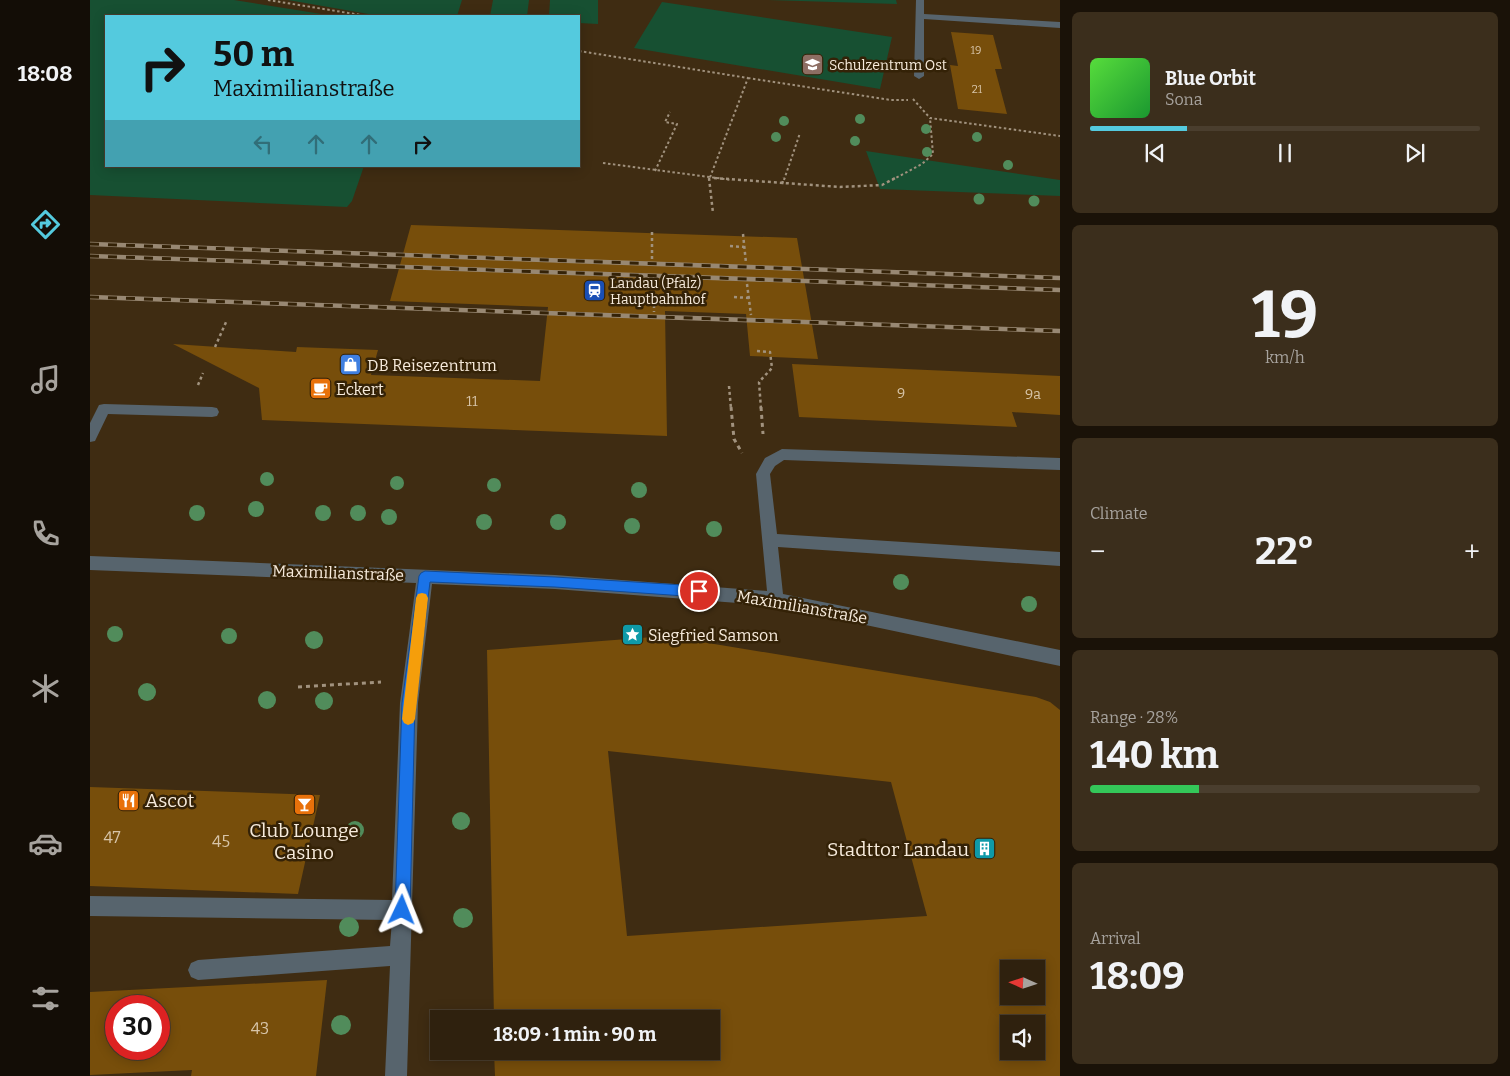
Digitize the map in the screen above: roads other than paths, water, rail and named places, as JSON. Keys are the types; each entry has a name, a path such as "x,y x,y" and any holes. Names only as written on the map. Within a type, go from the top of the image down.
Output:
{"street":[{"path":"919,76 920,0"},
{"path":"921,16 1060,25"},
{"path":"90,436 104,409 212,412"},
{"path":"776,599 763,474 765,467 771,460 782,454 1060,464"},
{"path":"770,540 1060,560"},
{"name":"Maximilianstraße","path":"90,563 425,576 664,588 776,599 1060,658"},
{"path":"396,1076 408,711 425,576"},
{"path":"90,906 402,910"},
{"path":"198,970 401,955"}],"railway":[{"path":"90,244 1060,278"},
{"path":"90,256 1060,290"},
{"path":"90,297 1060,331"}],"place":[{"name":"Schulzentrum Ost","path":"813,65"},
{"name":"Landau (Pfalz) Hauptbahnhof","path":"594,291"},
{"name":"DB Reisezentrum","path":"351,365"},
{"name":"Eckert","path":"320,389"},
{"name":"Siegfried Samson","path":"632,635"},
{"name":"Ascot","path":"129,800"},
{"name":"Club Lounge Casino","path":"304,804"},
{"name":"Stadttor Landau","path":"985,849"}]}
